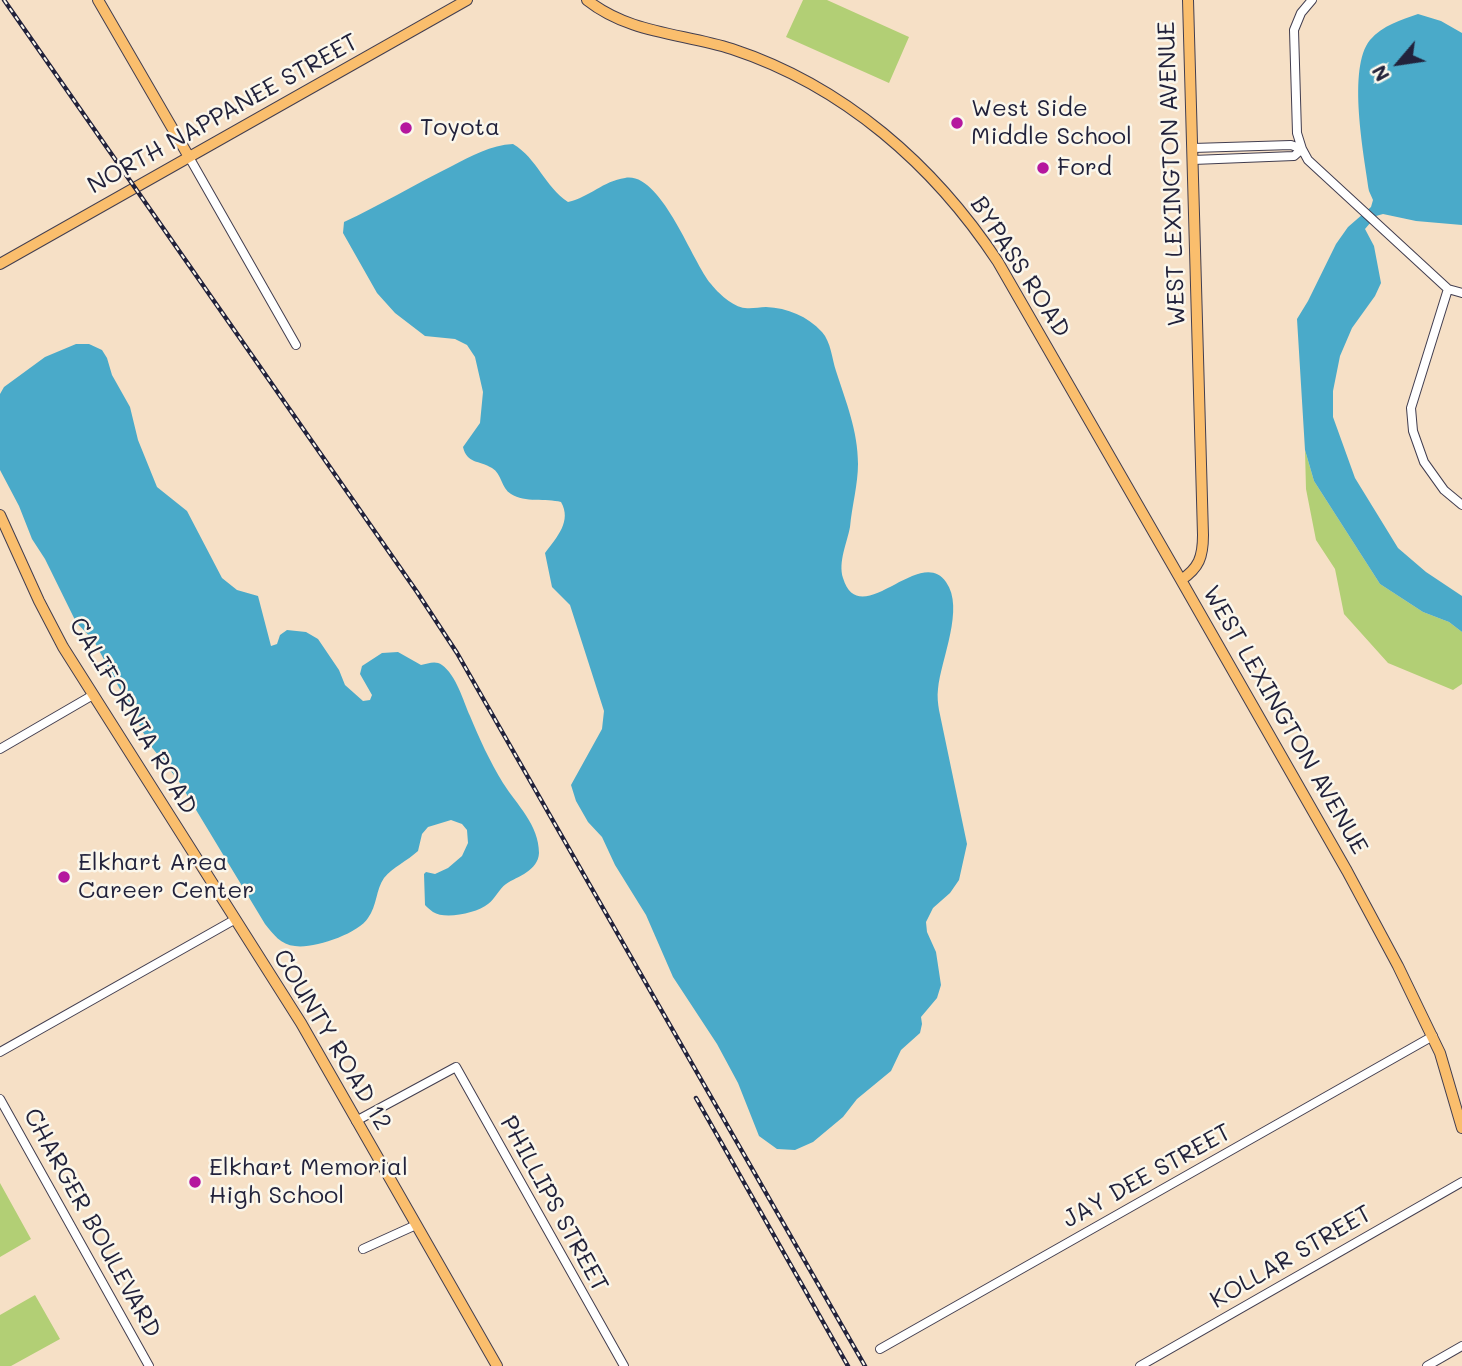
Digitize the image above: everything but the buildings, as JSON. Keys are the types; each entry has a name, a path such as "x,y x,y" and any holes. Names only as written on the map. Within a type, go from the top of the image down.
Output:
{"main road":[{"path":"99,0 189,157"},
{"name":"NORTH NAPPANEE STREET","path":"0,264 467,0"},
{"name":"BYPASS ROAD","path":"587,0 611,17 625,23 708,42 783,70 866,119 929,174 970,222 998,262 1181,580"},
{"name":"WEST LEXINGTON AVENUE","path":"1188,0 1203,551 1198,566 1181,580 1349,875 1433,1036 1460,1109 1462,1128"},
{"path":"0,515 3,531"},
{"name":"CALIFORNIA ROAD","path":"3,531 93,695 233,920"},
{"name":"COUNTY ROAD 12","path":"233,920 301,1023 497,1366"}],"street":[{"path":"1312,0 1301,13 1294,30 1297,133 1302,149 1308,160 1448,289 1462,293"},
{"path":"1192,148 1292,145 1302,149"},
{"path":"1193,160 1294,156 1302,149"},
{"path":"189,157 296,345"},
{"path":"1448,289 1411,408 1413,431 1424,462 1444,490 1462,505"},
{"path":"0,749 93,695"},
{"path":"0,1052 233,920"},
{"name":"JAY DEE STREET","path":"880,1349 1433,1036"},
{"name":"PHILLIPS STREET","path":"356,1121 456,1067 624,1366"},
{"name":"CHARGER BOULEVARD","path":"0,1099 149,1366"},
{"name":"KOLLAR STREET","path":"1140,1366 1462,1182"},
{"path":"363,1249 416,1225"},
{"path":"1427,1366 1462,1346"}],"green space":[{"path":"803,0 827,0 909,37 889,83 786,37"},
{"path":"1305,450 1314,481 1380,584 1423,612 1449,622 1462,632 1462,684 1453,690 1388,663 1344,614 1335,569 1316,540 1306,489"},
{"path":"0,1183 31,1239 0,1257"},
{"path":"35,1295 60,1339 11,1366 0,1366 0,1315"}],"water":[{"path":"1418,14 1441,21 1462,33 1462,225 1416,221 1383,214 1376,216 1365,229 1374,246 1381,283 1352,328 1340,356 1333,391 1333,417 1355,478 1398,548 1426,572 1462,596 1462,632 1449,622 1423,612 1380,584 1314,481 1305,450 1297,319 1336,244 1348,227 1371,207 1373,200 1369,191 1359,113 1359,70 1363,53 1370,40 1381,30"},
{"path":"513,144 568,202 617,180 638,180 651,189 663,203 703,273 726,299 745,308 766,307 789,311 810,321 822,332 829,346 856,440 858,472 842,559 843,578 851,592 863,596 921,573 935,573 946,582 951,593 953,619 940,677 938,700 967,844 959,880 950,893 933,908 926,922 927,932 936,952 941,985 937,998 921,1017 920,1033 901,1050 891,1071 857,1099 843,1117 813,1142 795,1150 777,1149 759,1136 738,1083 717,1044 673,977 646,915 615,865 602,837 588,822 576,801 571,785 602,729 604,711 570,605 552,587 545,553 564,522 561,502 517,497 505,488 495,471 467,456 463,447 480,423 483,392 475,357 467,345 455,339 425,336 395,313 377,293 343,233 344,222 474,155 497,146"},
{"path":"76,344 89,344 102,350 130,407 138,440 157,487 187,511 222,578 237,590 258,596 271,646 277,644 280,635 287,630 306,632 318,639 339,670 345,685 363,701 370,700 372,695 360,674 362,666 382,653 398,652 421,665 434,663 447,669 459,688 489,758 531,824 538,843 539,853 535,864 504,886 488,904 476,910 453,915 438,914 425,905 424,874 435,874 448,868 462,856 468,843 467,830 462,824 451,820 428,827 422,834 418,851 384,878 371,913 355,930 323,943 295,946 281,941 265,924 178,780 150,745 94,641 76,622 45,559 32,539 0,470 0,394 4,387 45,357"}],"railway":[{"path":"4,0 457,653 865,1366"},
{"path":"696,1098 848,1366"}],"place":[{"name":"West Side Middle School","path":"957,123"},
{"name":"Toyota","path":"406,128"},
{"name":"Ford","path":"1043,168"},
{"name":"Elkhart Area Career Center","path":"64,877"},
{"name":"Elkhart Memorial High School","path":"195,1182"}]}
